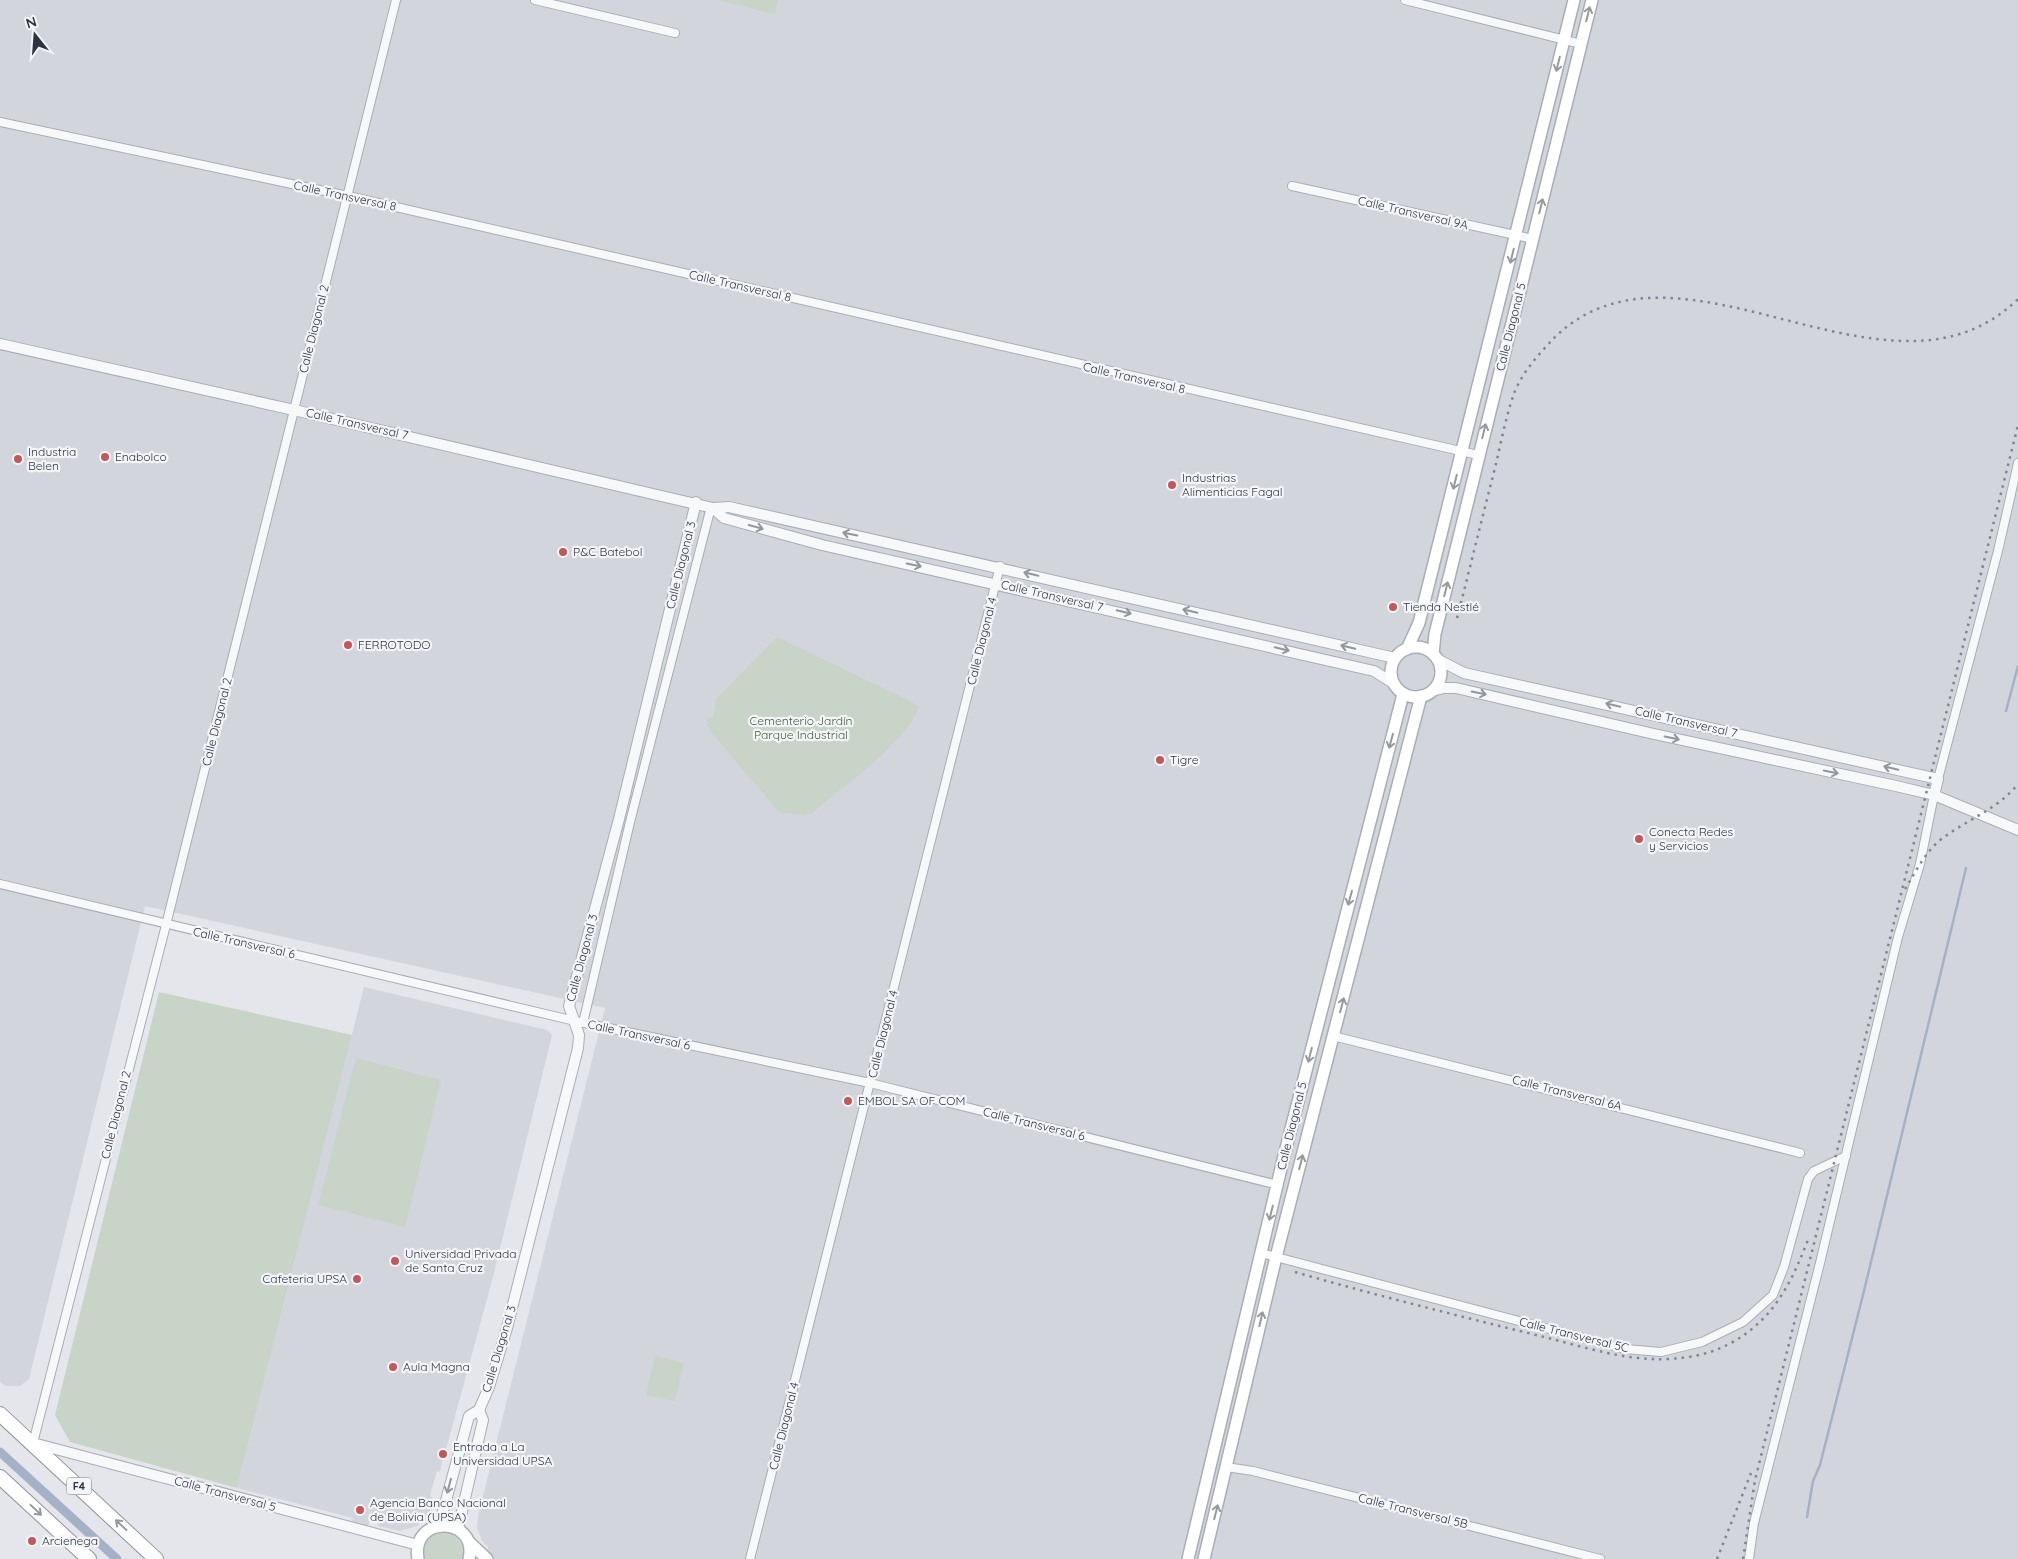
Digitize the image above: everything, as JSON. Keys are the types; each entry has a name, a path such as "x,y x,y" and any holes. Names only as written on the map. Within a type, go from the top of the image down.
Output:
{"highway":[{"name":"F4","path":"0,1414 156,1559"},
{"path":"0,1477 89,1559"}],"main road":[{"name":"Calle Diagonal 5","path":"1407,649 1419,623 1517,236 1574,0"},
{"name":"Calle Diagonal 5","path":"1435,656 1435,634 1592,0"},
{"path":"1420,648 1435,656 1440,679 1426,694 1403,694 1393,683 1391,670 1396,658 1407,649 1420,648"},
{"name":"Calle Diagonal 5","path":"1188,1559 1261,1253 1403,694"},
{"name":"Calle Diagonal 5","path":"1204,1559 1276,1257 1333,1036 1426,694"},
{"path":"1333,964 1351,969"},
{"path":"418,1559 418,1546 425,1532 439,1526 458,1529 487,1559"},
{"path":"469,1542 469,1559"}],"street":[{"name":"Calle Diagonal 2","path":"33,1443 166,925 396,0"},
{"path":"535,0 675,33"},
{"path":"1405,0 1581,44"},
{"name":"Calle Transversal 8","path":"0,122 348,196 1478,455"},
{"name":"Calle Transversal 9A","path":"1292,186 1533,239"},
{"name":"Calle Transversal 7","path":"0,344 712,507 729,507 1000,566 1396,658"},
{"path":"1749,1559 1758,1505 1846,1156 1898,937 1920,864 1934,795 1998,551 2018,463"},
{"name":"Calle Diagonal 3","path":"439,1526 469,1416 479,1410 489,1387 507,1328 578,1048 579,1022 569,1006 621,810 696,502"},
{"path":"579,1022 712,507"},
{"name":"Calle Transversal 7","path":"712,507 724,518 822,545 996,583 1374,671 1393,683"},
{"name":"Calle Diagonal 4","path":"750,1559 1000,566"},
{"path":"1262,644 1266,629"},
{"name":"Calle Transversal 7","path":"1435,656 1454,670 1464,673 1938,779"},
{"name":"Calle Transversal 7","path":"1426,694 1444,688 1456,688 1723,749 1856,777 1934,795 2018,830"},
{"path":"1560,711 1564,694"},
{"path":"1723,749 1728,731"},
{"path":"1856,777 1859,761"},
{"name":"Calle Transversal 6","path":"0,884 579,1022 870,1083 1278,1185"},
{"name":"Calle Transversal 6A","path":"1333,1036 1800,1153"},
{"name":"Calle Transversal 5C","path":"1261,1253 1625,1349 1661,1352 1702,1342 1743,1322 1774,1295 1784,1267 1808,1179 1814,1171 1846,1156"},
{"path":"1241,1342 1255,1348"},
{"name":"Calle Diagonal 3","path":"458,1529 484,1420 479,1410"},
{"name":"Calle Transversal 5","path":"33,1443 418,1546"},
{"path":"460,1450 475,1454"},
{"name":"Calle Transversal 5B","path":"1226,1467 1253,1471 1600,1559"}],"shaded area":[{"path":"0,0 2018,0 2018,1559 485,1559 488,1547 482,1541 477,1527 478,1516 605,1008 145,906 29,1379 20,1386 6,1386 0,1382"},
{"name":"Universidad Privada de Santa Cruz","path":"364,987 547,1030 552,1035 493,1277 445,1453 446,1459 443,1458 440,1472 437,1471 430,1495 435,1503 428,1517 417,1526 400,1531 378,1526 378,1522 370,1520 368,1526 352,1522 353,1518 237,1488"}],"green space":[{"path":"717,0 778,0 775,14"},
{"name":"Cementerio Jardín Parque Industrial","path":"777,637 919,707 912,721 901,735 872,764 812,813 803,815 779,812 710,731 710,727 707,727 708,718 713,718 716,699"},
{"path":"159,992 352,1035 237,1488 70,1442 55,1415"},
{"path":"356,1058 441,1080 405,1227 318,1205"},
{"path":"655,1356 684,1363 675,1401 646,1395"},
{"path":"443,1532 453,1535 460,1541 463,1549 462,1559 425,1559 424,1549 427,1541 434,1535"}],"waterway":[{"path":"2006,711 2018,666"},
{"path":"1807,1517 1813,1481 1820,1465 1864,1291 1966,868"},
{"path":"0,1452 117,1559"}],"railway":[{"path":"1457,618 1506,419 1515,391 1528,369 1555,337 1606,306 1662,298 1723,305 1848,334 1909,341 1966,332 2018,299"},
{"path":"1743,1559 1755,1480 2018,425"},
{"path":"1905,889 1924,858 1939,841 2000,801 2018,784"},
{"path":"1295,1272 1415,1305 1594,1350 1639,1358 1672,1359 1701,1355 1719,1349 1743,1336 1757,1325 1769,1313 1788,1285 1809,1237"},
{"path":"1717,1559 1751,1473"}],"place":[{"name":"Enabolco","path":"105,457"},
{"name":"Industria Belen","path":"18,459"},
{"name":"Industrias Alimenticias Fagal","path":"1172,485"},
{"name":"P&C Batebol","path":"563,552"},
{"name":"Tienda Nestlé","path":"1393,607"},
{"name":"FERROTODO","path":"348,645"},
{"name":"Tigre","path":"1160,760"},
{"name":"Conecta Redes y Servicios","path":"1639,839"},
{"name":"EMBOL SA OF COM","path":"848,1101"},
{"name":"Universidad Privada de Santa Cruz","path":"395,1261"},
{"name":"Cafeteria UPSA","path":"357,1279"},
{"name":"Aula Magna","path":"393,1367"},
{"name":"Entrada a La Universidad UPSA","path":"443,1454"},
{"name":"Agencia Banco Nacional de Bolivia (UPSA)","path":"360,1510"},
{"name":"Arcienega","path":"32,1541"}]}
